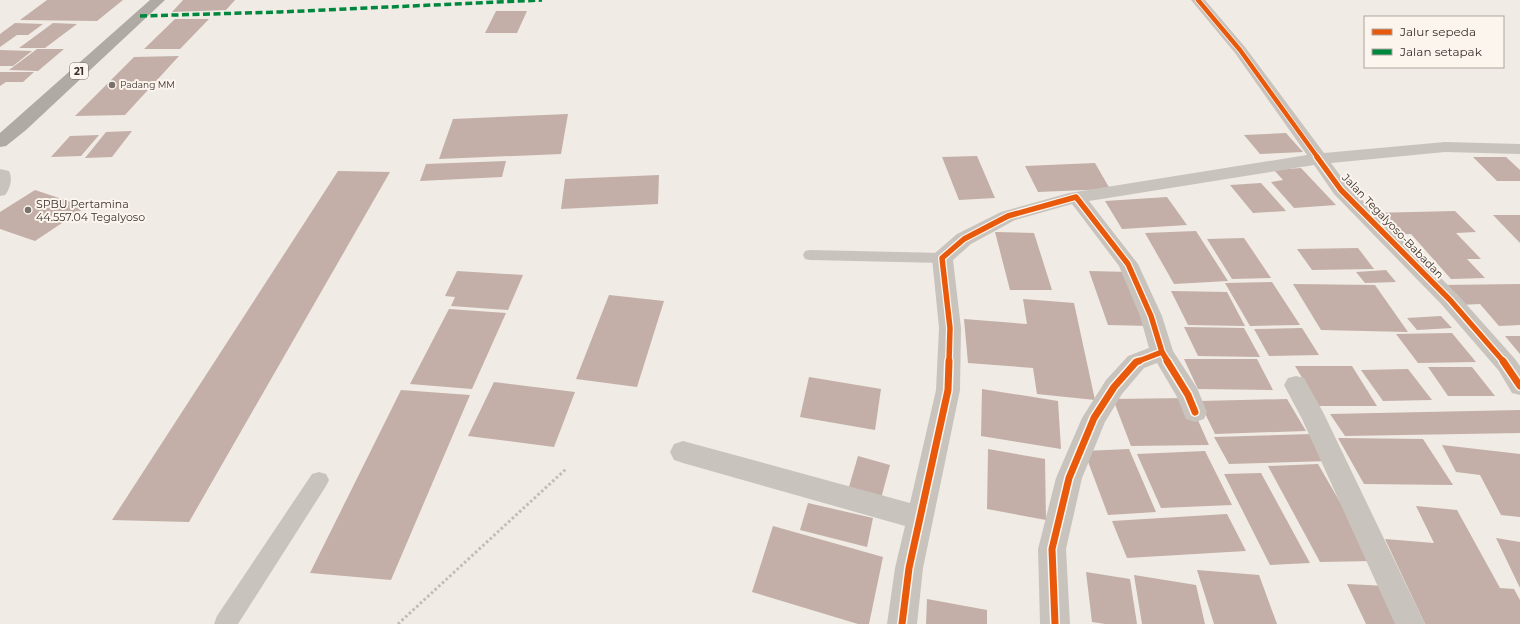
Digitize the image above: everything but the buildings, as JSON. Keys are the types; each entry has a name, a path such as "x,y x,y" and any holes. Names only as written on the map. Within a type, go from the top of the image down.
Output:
{"highway":[{"name":"21","path":"0,142 20,126 158,0"}],"street":[{"name":"Jalan Tegalyoso-Babadan","path":"1198,0 1240,50 1341,190 1450,300 1507,365 1520,386"},
{"path":"902,624 909,568 948,390 950,328 942,258 964,239 1008,216 1076,196 1318,159 1445,147 1520,149"},
{"path":"1076,196 1128,264 1151,316 1162,352 1188,395 1195,412"},
{"path":"1055,624 1052,549 1069,478 1094,418 1114,387 1136,362 1162,352"},
{"path":"1296,385 1314,419 1410,624"},
{"path":"682,452 921,518"}],"lane":[{"path":"0,173 4,174 3,188 0,192"},
{"path":"810,255 942,258"},
{"path":"225,624 319,480"}],"path":[{"path":"398,624 566,469"}],"marked path":[{"path":"140,16 280,12 542,0"}],"cycle path":[{"path":"1198,0 1240,50 1341,190 1450,300 1507,365 1520,386"},
{"path":"902,624 909,568 948,390 950,328 942,258 964,239 1008,216 1076,197 1128,264 1151,316 1162,352 1188,395 1195,412"},
{"path":"1055,624 1052,549 1069,478 1094,418 1114,387 1136,362 1162,352"}],"place":[{"name":"Padang MM","path":"112,85"},
{"name":"SPBU Pertamina 44.557.04 Tegalyoso","path":"28,210"}]}
